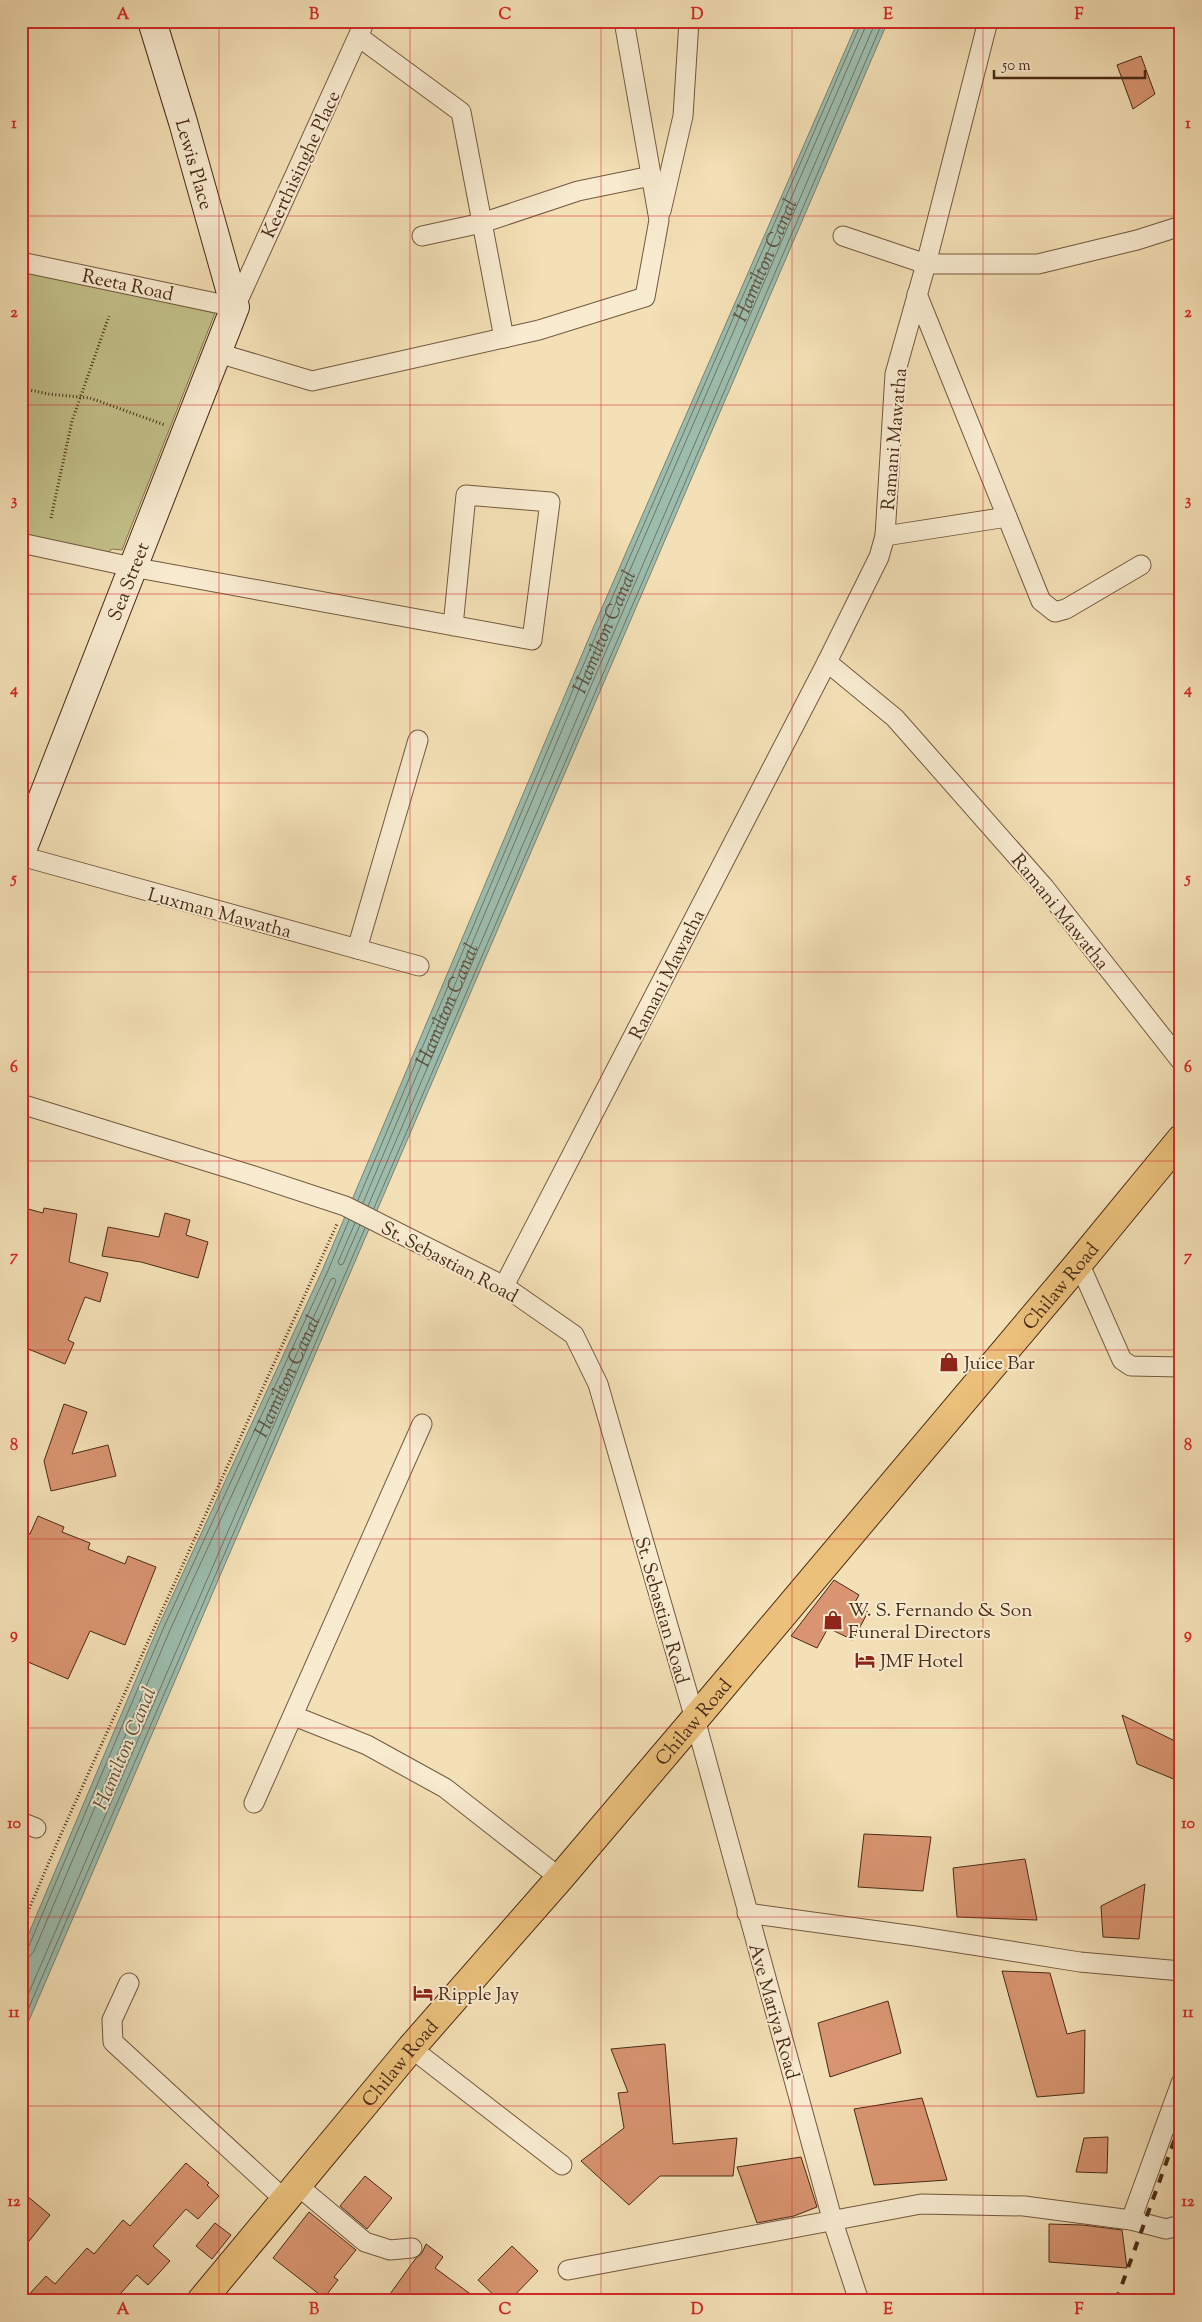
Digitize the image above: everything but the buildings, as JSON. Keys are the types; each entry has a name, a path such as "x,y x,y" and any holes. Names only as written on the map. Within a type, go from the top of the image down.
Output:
{"main road":[{"name":"Chilaw Road","path":"201,2301 412,2048 695,1719 1181,1139"}],"street":[{"name":"Lewis Place","path":"152,21 183,122 235,307"},
{"path":"624,21 659,220"},
{"path":"218,353 312,381 539,330 645,297 659,220 682,116 689,21"},
{"name":"Ramani Mawatha","path":"504,1286 827,662 879,557 885,536 895,374 926,264 988,21"},
{"name":"Keerthisinghe Place","path":"235,307 362,29"},
{"path":"362,29 461,112 504,338"},
{"path":"422,236 482,223 578,190 651,176"},
{"path":"843,236 926,264 1038,264 1137,240 1181,226"},
{"name":"Reeta Road","path":"21,262 235,307"},
{"path":"917,294 1041,601 1055,612 1066,609 1141,565"},
{"name":"Sea Street","path":"21,855 235,307"},
{"path":"21,543 132,567 453,626 532,640 550,502 466,495 453,626"},
{"path":"885,536 1006,517"},
{"name":"Ramani Mawatha","path":"827,662 895,718 908,732 1044,887 1181,1061"},
{"path":"357,950 418,740"},
{"name":"Luxman Mawatha","path":"21,855 420,966"},
{"name":"St. Sebastian Road","path":"21,1104 344,1206 504,1286 574,1335 598,1384 695,1719"},
{"path":"1079,1263 1122,1360 1131,1366 1181,1367"},
{"path":"254,1804 422,1424"},
{"path":"294,1716 367,1745 445,1788 560,1878"},
{"name":"Ave Mariya Road","path":"695,1719 833,2222 859,2301"},
{"path":"748,1913 915,1936 1080,1962 1181,1971"},
{"path":"129,1982 112,2020 113,2042 291,2193 365,2242 390,2250 412,2248"},
{"path":"412,2048 562,2165"},
{"path":"1131,2220 1181,2082"},
{"path":"568,2270 833,2222 921,2204 1024,2206 1131,2220 1166,2229 1181,2225"}],"path":[{"path":"51,518 72,421 109,316"},
{"path":"21,388 48,394 90,398 164,425 183,440"},
{"path":"21,1928 344,1206"}],"shaded area":[{"path":"21,270 215,313 122,550 112,549 106,554 21,533"}],"water":[{"name":"Hamilton Canal","path":"858,21 888,21 21,2039 21,1952 159,1625 322,1271 594,626"}],"railway":[{"path":"1116,2301 1181,2122"}],"place":[{"name":"Juice Bar","path":"949,1362"},
{"name":"W. S. Fernando & Son Funeral Directors","path":"833,1620"},
{"name":"JMF Hotel","path":"865,1660"},
{"name":"Ripple Jay","path":"423,1993"}]}
